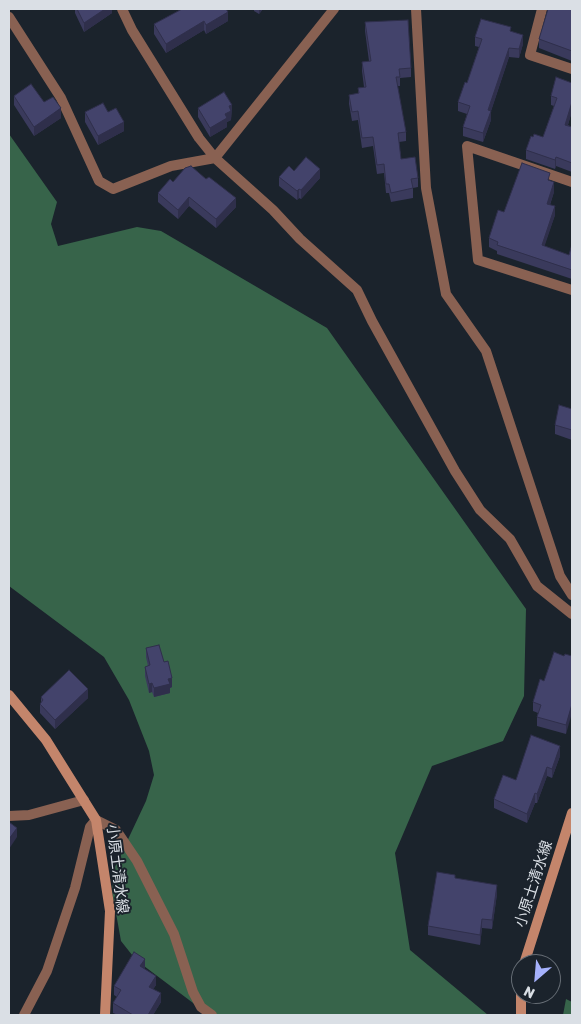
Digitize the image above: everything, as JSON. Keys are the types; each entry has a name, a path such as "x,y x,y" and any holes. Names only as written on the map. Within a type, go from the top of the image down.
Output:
{"main road":[{"name":"小原土清水線","path":"9,695 46,740 96,820 110,911 105,1015"},
{"name":"小原土清水線","path":"527,954 572,814"}],"street":[{"path":"122,9 132,30 193,130 215,158 274,210 300,239 357,290 372,321 455,471 480,510 510,539 537,586 572,614"},
{"path":"9,17 61,98 99,181 113,190 172,166 215,158 334,9"},
{"path":"416,9 426,188 446,294 486,351 560,576 572,595"},
{"path":"542,9 530,55 572,69"},
{"path":"572,182 467,146 478,260 572,290"},
{"path":"9,816 29,815 84,800"},
{"path":"24,1015 47,971 75,888 90,827 96,820 116,830 137,861 174,934 192,992 201,1007 212,1015"}],"green space":[{"path":"9,134 57,202 51,224 58,246 137,227 161,231 327,328 526,609 524,696 503,741 432,766 395,853 410,950 488,1015 209,1015 136,960 121,941 112,891 115,867 146,801 154,775 149,751 129,700 104,657 9,586"},
{"path":"566,999 572,1002 572,1015 563,1015"}],"building":[{"path":"77,9 105,9 84,23"},
{"path":"182,9 226,9 228,12 206,25 204,21 166,44 154,24"},
{"path":"548,9 572,9 572,51 539,39"},
{"path":"481,19 511,27 510,31 523,35 519,49 509,48 488,110 491,111 483,133 463,127 470,106 458,102 465,82 467,83 482,39 475,37"},
{"path":"408,20 411,68 399,69 400,77 396,77 406,132 398,133 401,159 415,157 418,178 411,179 413,188 391,193 389,184 386,184 384,164 377,165 373,137 362,138 358,111 352,112 349,95 359,93 358,88 366,87 362,62 371,61 365,22"},
{"path":"556,77 572,83 572,102 565,125 572,127 572,163 556,157 555,160 526,150 531,136 533,137 534,134 543,137 557,98 551,96"},
{"path":"31,84 44,102 53,97 61,108 34,127 14,96"},
{"path":"224,92 232,105 229,106 231,111 225,114 227,118 210,128 198,108"},
{"path":"103,103 108,112 116,108 124,122 98,136 85,112"},
{"path":"306,157 320,169 301,190 297,191 279,177 289,166 294,171"},
{"path":"522,163 550,173 548,180 554,182 547,204 555,206 542,245 569,255 572,244 572,270 497,245 498,242 489,238 498,210 504,212"},
{"path":"191,166 206,179 209,177 236,198 216,219 189,197 178,210 158,193 170,179 173,182 185,168"},
{"path":"559,405 572,409 572,430 555,425"},
{"path":"159,645 164,662 168,661 172,678 168,679 170,684 154,688 152,683 149,684 145,667 150,665 146,648"},
{"path":"554,652 564,656 565,654 572,656 572,704 566,725 537,717 541,705 533,702 540,679 544,681"},
{"path":"69,670 88,689 55,720 40,704 43,700 41,697"},
{"path":"531,735 560,746 552,769 547,767 527,814 494,799 503,775 516,780"},
{"path":"9,822 17,828 9,839"},
{"path":"437,872 455,875 455,878 497,885 492,920 482,919 480,935 428,926"},
{"path":"134,952 145,959 140,966 156,976 149,987 161,993 148,1015 133,1015 113,1003 121,990 114,986"}]}
